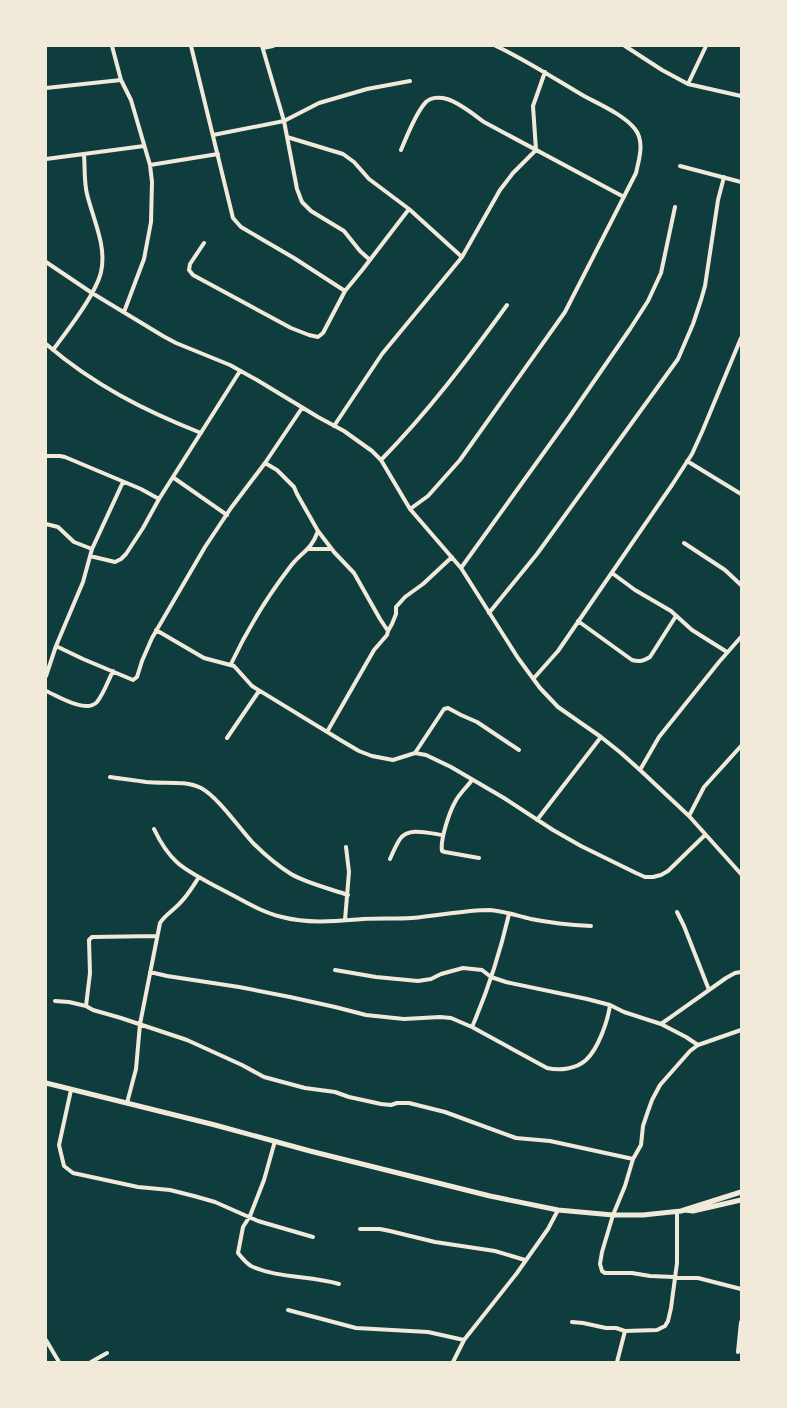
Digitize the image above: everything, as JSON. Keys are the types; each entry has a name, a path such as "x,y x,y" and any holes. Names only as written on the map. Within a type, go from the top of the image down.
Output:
{"street":[{"path":"112,46 121,80 131,100 150,165 153,190 151,222 142,266 124,312"},
{"path":"191,46 233,218 241,227 307,266 345,291"},
{"path":"273,46 262,47 284,121 297,189 302,202 312,211 344,231 360,251 370,260"},
{"path":"410,510 428,496 460,460 565,312 636,173 640,150 639,139 635,129 623,119 545,72 496,46"},
{"path":"625,46 662,70 688,84 741,96"},
{"path":"688,84 706,46"},
{"path":"536,150 532,115 533,106 545,72"},
{"path":"46,88 121,80"},
{"path":"213,135 284,121 319,103 367,89 410,81"},
{"path":"401,150 410,128 426,102 432,98 440,97 458,104 484,122 624,197"},
{"path":"287,137 343,154 354,162 369,179 409,209 462,257"},
{"path":"46,159 144,146"},
{"path":"334,426 382,354 462,257 500,190 513,173 536,150"},
{"path":"150,165 218,154"},
{"path":"53,350 92,293 100,277 102,258 98,230 87,194 84,155"},
{"path":"680,166 741,182"},
{"path":"489,613 536,554 678,359 694,324 701,300 718,200 724,177"},
{"path":"461,568 568,420 648,301 661,273 675,207"},
{"path":"204,243 190,264 188,270 193,275 291,328 318,337 323,333 345,291 409,209"},
{"path":"46,262 92,293 176,343 230,365 360,441 381,460 410,510 461,568 518,658 540,688 558,707 601,737 640,770 689,816 741,874"},
{"path":"381,460 410,431 456,375 507,305"},
{"path":"534,678 558,651 687,461 702,432 741,338"},
{"path":"46,344 87,376 128,401 201,433"},
{"path":"90,556 115,562 126,554 144,528 159,499 174,478 240,371"},
{"path":"56,646 133,680 137,677 142,661 156,630 205,547 302,408"},
{"path":"46,456 65,457 159,499"},
{"path":"687,461 741,494"},
{"path":"265,463 276,470 294,487 318,531 331,549 354,573 380,619 388,630"},
{"path":"174,478 227,515"},
{"path":"46,676 56,646 83,582 92,549 122,482"},
{"path":"46,524 58,527 74,542 92,549"},
{"path":"231,664 246,632 290,566 312,545 318,531"},
{"path":"684,543 725,570 741,585"},
{"path":"307,549 331,549"},
{"path":"327,732 374,650 387,635 396,614 396,608 405,597 423,584 452,558"},
{"path":"612,573 634,590 661,604 699,635 727,652"},
{"path":"578,621 632,660 643,661 650,656 676,616"},
{"path":"156,630 204,658 231,664 252,686 259,691 348,744 375,757 393,760 415,753 426,755 440,761 581,846 645,876 654,877 668,871 706,835"},
{"path":"640,770 658,737 741,637"},
{"path":"46,691 87,707 98,701 112,671"},
{"path":"227,738 259,691"},
{"path":"415,753 444,709 448,708 477,722 519,750"},
{"path":"537,820 601,737"},
{"path":"689,816 704,787 741,746"},
{"path":"110,778 187,784 200,788 228,814 255,844 283,868 302,879 348,895"},
{"path":"472,780 456,801 443,835 442,851 479,858"},
{"path":"154,829 159,840 174,861 183,868 263,910 282,918 304,921 410,918 490,910 553,923 574,926 591,926"},
{"path":"390,859 401,838 405,834 414,831 443,835"},
{"path":"345,920 349,872 346,847"},
{"path":"127,1103 136,1069 140,1024 160,923 163,918 176,908 186,897 199,877"},
{"path":"677,912 710,990"},
{"path":"472,1027 492,977 495,963 500,952 509,914"},
{"path":"86,1006 90,973 90,940 92,937 157,936"},
{"path":"335,970 376,977 423,981 453,971 470,968 482,970 492,977 506,982 610,1005 624,1012 661,1024 698,1045"},
{"path":"150,972 290,997 366,1015 404,1019 440,1016 459,1020 547,1068 564,1070 586,1060 595,1048 608,1019 610,1005"},
{"path":"661,1024 735,973 741,972"},
{"path":"55,1001 69,1002 86,1006 93,1010 140,1024 206,1048 242,1064 264,1077 305,1088 335,1092 349,1097 381,1104 390,1105 397,1103 409,1103 445,1112 516,1138 550,1140 633,1159"},
{"path":"741,1030 698,1045 690,1051 660,1085 649,1107 641,1145 633,1159 625,1186 613,1215 600,1264 602,1271 605,1273 632,1273 675,1278 698,1278 741,1289"},
{"path":"46,1083 490,1196 558,1210 613,1215 643,1215 684,1210 741,1192"},
{"path":"72,1090 59,1145 64,1166 73,1173 138,1187 170,1190 194,1196 215,1202 272,1226 313,1237"},
{"path":"275,1141 264,1180 250,1216 243,1228 238,1253 250,1266 283,1276 324,1279 339,1284"},
{"path":"684,1210 693,1211 741,1200"},
{"path":"453,1362 464,1340 517,1273 548,1229 558,1210"},
{"path":"572,1322 606,1328 616,1328 625,1331 657,1330 665,1326 668,1321 671,1308 675,1278 678,1248 677,1211"},
{"path":"360,1230 380,1229 435,1242 495,1251 525,1260"},
{"path":"288,1310 356,1328 428,1332 464,1340"},
{"path":"738,1352 741,1322"},
{"path":"618,1362 625,1331"},
{"path":"46,1340 59,1362"},
{"path":"90,1362 107,1353"}]}
